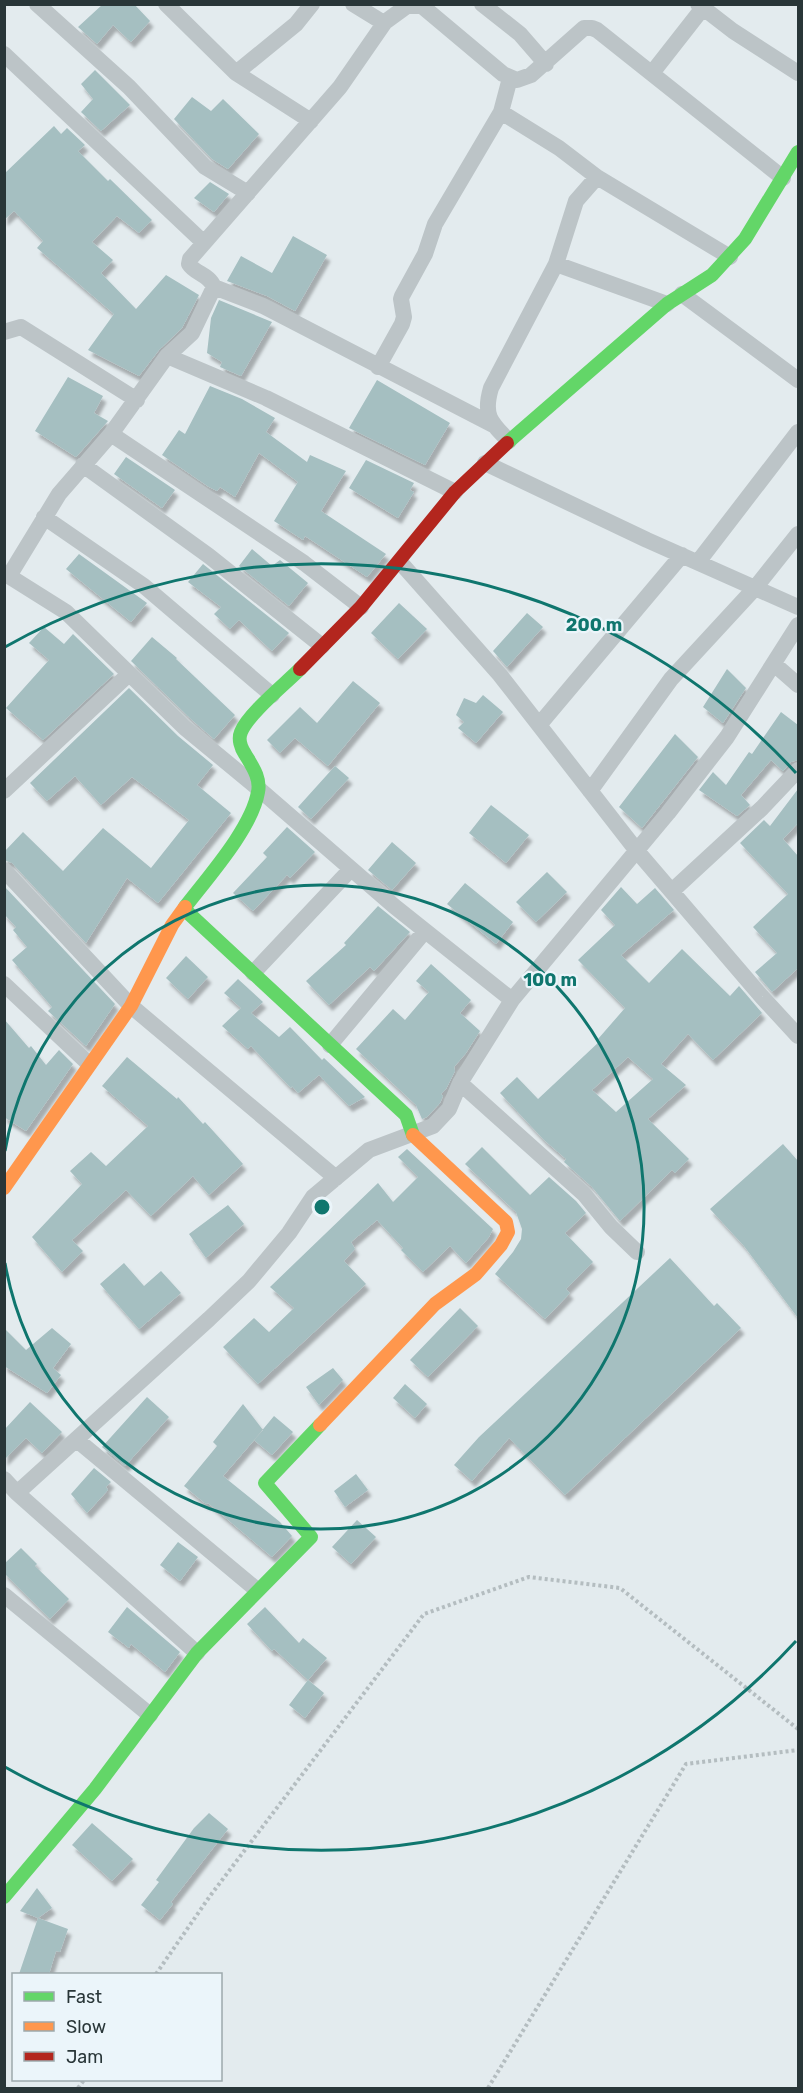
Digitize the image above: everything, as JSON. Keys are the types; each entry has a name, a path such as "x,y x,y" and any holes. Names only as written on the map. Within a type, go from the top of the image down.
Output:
{"street":[{"path":"37,4 129,87 206,167 248,193"},
{"path":"165,4 236,73 311,121"},
{"path":"236,73 296,24 312,4"},
{"path":"353,4 385,22"},
{"path":"482,4 520,34 546,64"},
{"path":"493,425 263,306 214,287 206,276 191,268 189,264 203,242 224,222 340,87 385,22 407,6 422,6 503,74 510,78 524,79 546,64 584,28 592,28 783,178"},
{"path":"652,73 702,6 798,74"},
{"path":"4,54 203,242"},
{"path":"378,367 405,317 401,299 425,254 435,224 501,112 510,78"},
{"path":"501,112 559,148 597,177 730,257"},
{"path":"4,1188 131,1006 172,925 241,831 255,804 259,789 257,775 241,747 240,734 249,720 361,607 455,492 485,463 667,304 712,275 730,257 745,239 798,152"},
{"path":"508,441 493,425 487,413 491,388 556,264 576,201 597,177"},
{"path":"556,264 667,304"},
{"path":"214,287 192,333 167,356 111,434 59,494 7,575 66,612 185,728 425,931 512,1000"},
{"path":"682,294 798,380"},
{"path":"4,332 21,327 137,400"},
{"path":"167,356 266,398 455,492"},
{"path":"698,562 798,432"},
{"path":"111,434 304,563 361,607"},
{"path":"485,463 798,608"},
{"path":"82,465 209,556 322,646"},
{"path":"44,517 144,586 272,695"},
{"path":"590,791 671,679 755,588 798,534"},
{"path":"539,725 682,555"},
{"path":"400,562 500,675 637,851 762,997 793,1017 798,1036"},
{"path":"17,1492 77,1440 249,1281 289,1233 313,1197 369,1150 433,1126 449,1109 460,1083 512,1000 637,851 727,737 798,625"},
{"path":"774,664 798,685"},
{"path":"4,791 129,674"},
{"path":"672,891 762,808 798,770"},
{"path":"253,973 351,869"},
{"path":"4,870 131,1006 336,1178"},
{"path":"4,1897 95,1789 197,1653 311,1537 265,1483 435,1304 476,1274 501,1245 508,1232 506,1222 412,1134 406,1115 184,909"},
{"path":"330,1045 425,931"},
{"path":"4,984 89,1064"},
{"path":"460,1083 584,1194 611,1227 637,1252"},
{"path":"77,1440 257,1590"},
{"path":"4,1479 197,1653"},
{"path":"4,1595 150,1715"}],"path":[{"path":"157,1973 210,1896 424,1614 529,1577 620,1588 798,1729"},
{"path":"488,2088 686,1764 798,1750"}],"building":[{"path":"103,4 134,4 150,21 131,42 113,25 97,44 78,27"},
{"path":"95,70 130,105 101,131 81,112 93,99 81,84"},
{"path":"192,97 211,111 223,99 259,134 228,169 212,159 174,119"},
{"path":"54,126 61,134 67,128 85,145 78,151 152,220 139,233 117,216 92,242 113,260 101,273 136,309 166,275 199,295 182,328 159,350 139,376 88,350 114,314 37,248 43,241 14,211 4,220 4,174"},
{"path":"210,182 229,194 214,212 194,198"},
{"path":"293,236 327,255 295,311 267,296 227,281 241,256 272,273"},
{"path":"219,300 272,322 241,376 220,367 222,362 207,353 211,318"},
{"path":"68,377 103,396 94,413 108,421 76,457 35,431"},
{"path":"377,380 450,423 425,465 349,428"},
{"path":"210,386 242,399 275,418 266,432 307,462 310,455 346,471 321,511 386,554 367,577 305,536 303,540 274,521 298,482 259,453 235,497 220,487 217,491 209,487 162,455 179,430 185,434"},
{"path":"126,457 175,490 162,508 114,474"},
{"path":"366,460 414,483 410,490 414,492 398,518 349,488"},
{"path":"252,549 272,566 280,560 308,583 289,606 239,566"},
{"path":"79,554 147,603 131,622 66,569"},
{"path":"203,564 289,633 272,651 239,620 230,629 214,614 221,607 188,582"},
{"path":"399,603 427,629 398,659 371,633"},
{"path":"527,613 543,627 507,667 493,651"},
{"path":"44,627 64,644 73,634 114,674 43,740 6,708 49,660 29,643"},
{"path":"152,637 177,658 235,715 214,739 131,661"},
{"path":"727,669 746,688 723,723 703,707"},
{"path":"353,681 380,703 328,766 295,738 280,753 267,740 300,707 317,723"},
{"path":"129,688 178,736 213,765 197,785 231,813 158,903 127,878 86,943 12,863 4,860 4,852 23,832 63,871 103,828 151,868 189,820 132,777 101,805 75,776 47,801 30,783"},
{"path":"483,695 503,712 476,743 458,728 464,722 456,715 464,698 476,703"},
{"path":"781,712 798,725 798,760 791,762 783,771 771,760 741,795 750,805 737,816 699,790 713,772 726,785 749,752 752,754"},
{"path":"675,734 698,757 642,828 619,807"},
{"path":"335,766 349,778 311,819 298,807"},
{"path":"798,789 798,823 783,839 798,856 798,968 772,992 755,972 777,953 753,927 788,894 740,843 764,820 770,826"},
{"path":"491,805 529,835 506,863 469,833"},
{"path":"287,827 315,852 290,878 287,875 253,911 233,893 267,857 263,853"},
{"path":"392,842 416,863 392,890 368,870"},
{"path":"547,872 567,892 536,922 516,902"},
{"path":"465,883 513,922 496,944 447,904"},
{"path":"4,886 115,1004 86,1046 48,1011 52,1007 12,960 27,947 13,930 16,927 4,914"},
{"path":"621,887 637,904 655,888 674,910 621,955 649,983 682,949 730,996 739,986 762,1013 713,1060 688,1034 661,1064 686,1085 648,1119 689,1159 675,1173 672,1170 620,1221 592,1187 564,1162 566,1159 544,1140 500,1093 517,1077 538,1099 600,1041 598,1039 625,1008 578,960 615,925 601,910","holes":["628,1057 653,1079 616,1112 592,1090"]},
{"path":"378,906 410,932 374,971 370,967 329,1005 306,981 346,945 344,943"},
{"path":"186,956 208,977 188,999 166,978"},
{"path":"431,964 471,1000 460,1013 480,1031 454,1067 455,1071 441,1094 443,1096 440,1103 427,1117 422,1119 416,1105 356,1049 393,1009 405,1020 429,992 416,981"},
{"path":"238,979 263,1002 251,1013 279,1037 290,1027 322,1060 324,1058 365,1097 349,1106 319,1075 298,1093 251,1046 248,1049 222,1026 241,1008 224,993"},
{"path":"4,1019 46,1065 59,1050 73,1064 26,1131 4,1117"},
{"path":"127,1057 177,1099 178,1097 203,1124 205,1122 243,1164 209,1195 193,1176 151,1216 126,1190 72,1240 83,1251 62,1272 32,1237 82,1184 70,1171 91,1152 106,1166 148,1126 102,1086"},
{"path":"783,1144 798,1161 798,1318 744,1246 710,1209"},
{"path":"482,1147 530,1195 549,1177 586,1213 565,1233 593,1262 566,1289 570,1293 545,1319 495,1274 521,1239 522,1229 516,1212 465,1164"},
{"path":"407,1149 493,1229 489,1237 466,1263 450,1246 423,1272 401,1250 403,1248 377,1220 351,1242 355,1249 344,1261 366,1284 258,1384 223,1347 254,1318 269,1332 294,1308 270,1287 378,1183 393,1202 418,1177 398,1157"},
{"path":"228,1205 244,1224 206,1258 189,1234"},
{"path":"670,1258 714,1306 717,1303 741,1328 565,1495 509,1438 472,1481 454,1465 479,1437"},
{"path":"124,1263 144,1286 161,1271 181,1293 139,1329 100,1284"},
{"path":"460,1308 478,1326 428,1377 410,1360"},
{"path":"4,1328 26,1350 52,1328 71,1344 53,1368 61,1375 47,1393 4,1366"},
{"path":"333,1368 343,1380 319,1405 306,1387"},
{"path":"405,1384 427,1404 415,1418 393,1398"},
{"path":"147,1397 169,1417 125,1466 102,1447"},
{"path":"30,1402 62,1432 42,1453 26,1438 4,1460 4,1430"},
{"path":"243,1404 263,1430 223,1476 280,1522 292,1536 272,1557 208,1503 206,1504 184,1486 217,1446 213,1442"},
{"path":"274,1416 293,1432 272,1455 254,1440"},
{"path":"94,1468 111,1482 106,1487 108,1490 87,1513 71,1494"},
{"path":"356,1474 368,1490 345,1507 334,1491"},
{"path":"357,1520 376,1537 351,1564 332,1547"},
{"path":"178,1542 198,1557 180,1581 160,1565"},
{"path":"21,1548 37,1564 35,1566 69,1599 50,1619 4,1573 4,1564"},
{"path":"127,1607 180,1652 165,1672 131,1644 129,1648 108,1632"},
{"path":"265,1607 299,1643 303,1638 327,1658 308,1680 274,1649 272,1651 247,1624"},
{"path":"308,1680 324,1693 305,1718 289,1705"},
{"path":"209,1813 228,1829 171,1902 173,1904 160,1920 141,1905 159,1882 156,1880 194,1828"},
{"path":"92,1823 133,1859 112,1881 72,1845"},
{"path":"37,1888 52,1908 38,1918 20,1911"},
{"path":"38,1918 68,1929 60,1952 56,1951 49,1973 19,1973"}],"traffic: fast":[{"path":"507,443 667,304 712,275 745,239 798,152"},
{"path":"185,907 228,852 254,806 259,787 255,772 241,746 241,732 259,708 300,669"},
{"path":"184,909 406,1115 413,1135"},
{"path":"4,1897 95,1789 197,1653 311,1537 265,1483 320,1425"}],"traffic: slow":[{"path":"4,1188 131,1006 172,925 185,907"},
{"path":"320,1425 435,1304 476,1274 501,1245 508,1232 506,1222 413,1135"}],"traffic: jam":[{"path":"300,669 361,607 455,492 507,443"}]}
